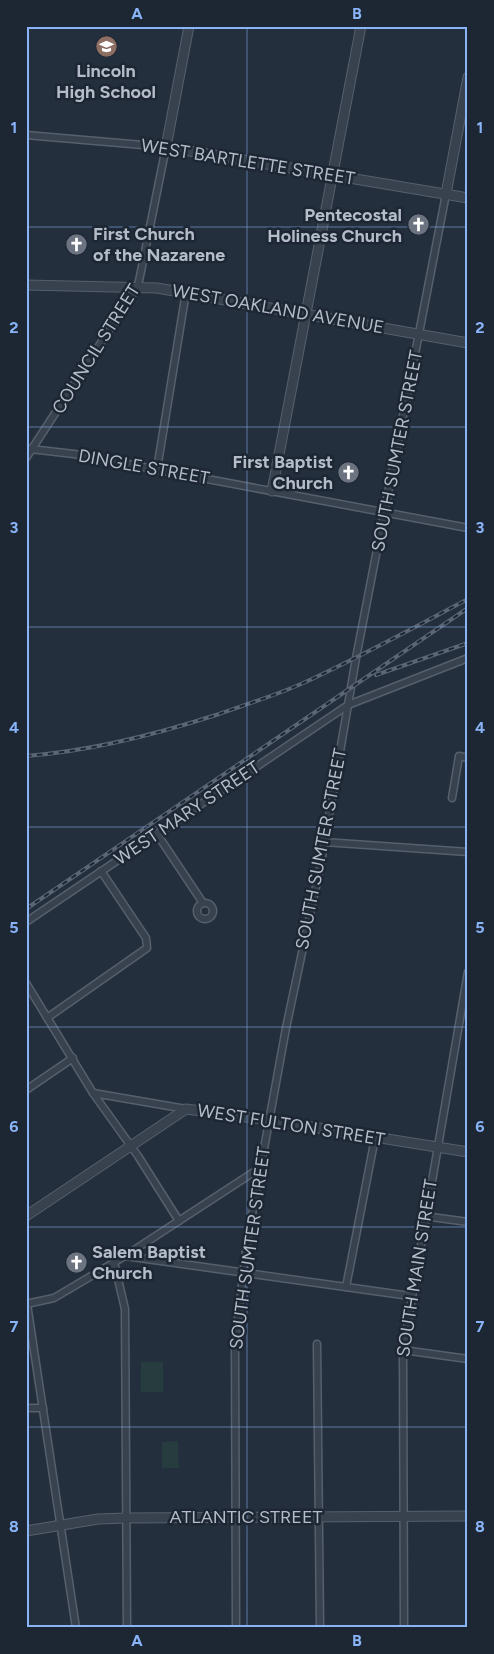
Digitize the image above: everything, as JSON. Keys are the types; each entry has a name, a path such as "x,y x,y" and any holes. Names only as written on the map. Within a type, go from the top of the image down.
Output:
{"street":[{"name":"COUNCIL STREET","path":"26,458 29,449 138,286 189,26"},
{"path":"272,491 362,26"},
{"name":"SOUTH SUMTER STREET","path":"236,1628 235,1344 243,1273 269,1120 324,842 348,706 468,76"},
{"name":"WEST BARTLETTE STREET","path":"26,135 166,147 468,198"},
{"name":"WEST OAKLAND AVENUE","path":"26,284 138,286 186,292 468,343"},
{"path":"157,469 186,292"},
{"name":"DINGLE STREET","path":"29,449 74,454 468,528"},
{"name":"WEST MARY STREET","path":"26,922 348,706 468,658"},
{"path":"452,798 459,756 468,758"},
{"path":"157,834 203,903"},
{"path":"324,842 468,852"},
{"path":"47,1018 147,948 146,938 101,871"},
{"name":"SOUTH MAIN STREET","path":"404,1628 403,1350 424,1216 465,1008 468,972"},
{"path":"26,983 93,1093 179,1221"},
{"path":"26,1090 73,1058"},
{"path":"93,1093 186,1109"},
{"name":"WEST FULTON STREET","path":"26,1216 186,1109 269,1120 468,1152"},
{"path":"346,1287 376,1138"},
{"path":"76,1628 27,1304 54,1298 125,1256 260,1168"},
{"path":"424,1216 468,1222"},
{"path":"125,1256 410,1296"},
{"path":"114,1262 125,1309 127,1628"},
{"path":"317,1344 320,1628"},
{"path":"403,1350 468,1359"},
{"path":"26,1408 43,1408"},
{"name":"ATLANTIC STREET","path":"26,1531 60,1525 126,1518 468,1516"}],"green space":[{"path":"141,1362 163,1362 163,1392 141,1392"},
{"path":"178,1441 179,1468 162,1468 162,1442"}],"railway":[{"path":"26,756 98,746 146,735 216,715 270,696 343,664 468,599"},
{"path":"26,909 468,608"},
{"path":"376,675 468,643"}],"place":[{"name":"Lincoln High School","path":"106,46"},
{"name":"Pentecostal Holiness Church","path":"418,225"},
{"name":"First Church of the Nazarene","path":"77,244"},
{"name":"First Baptist Church","path":"349,472"},
{"name":"Salem Baptist Church","path":"76,1262"}]}
